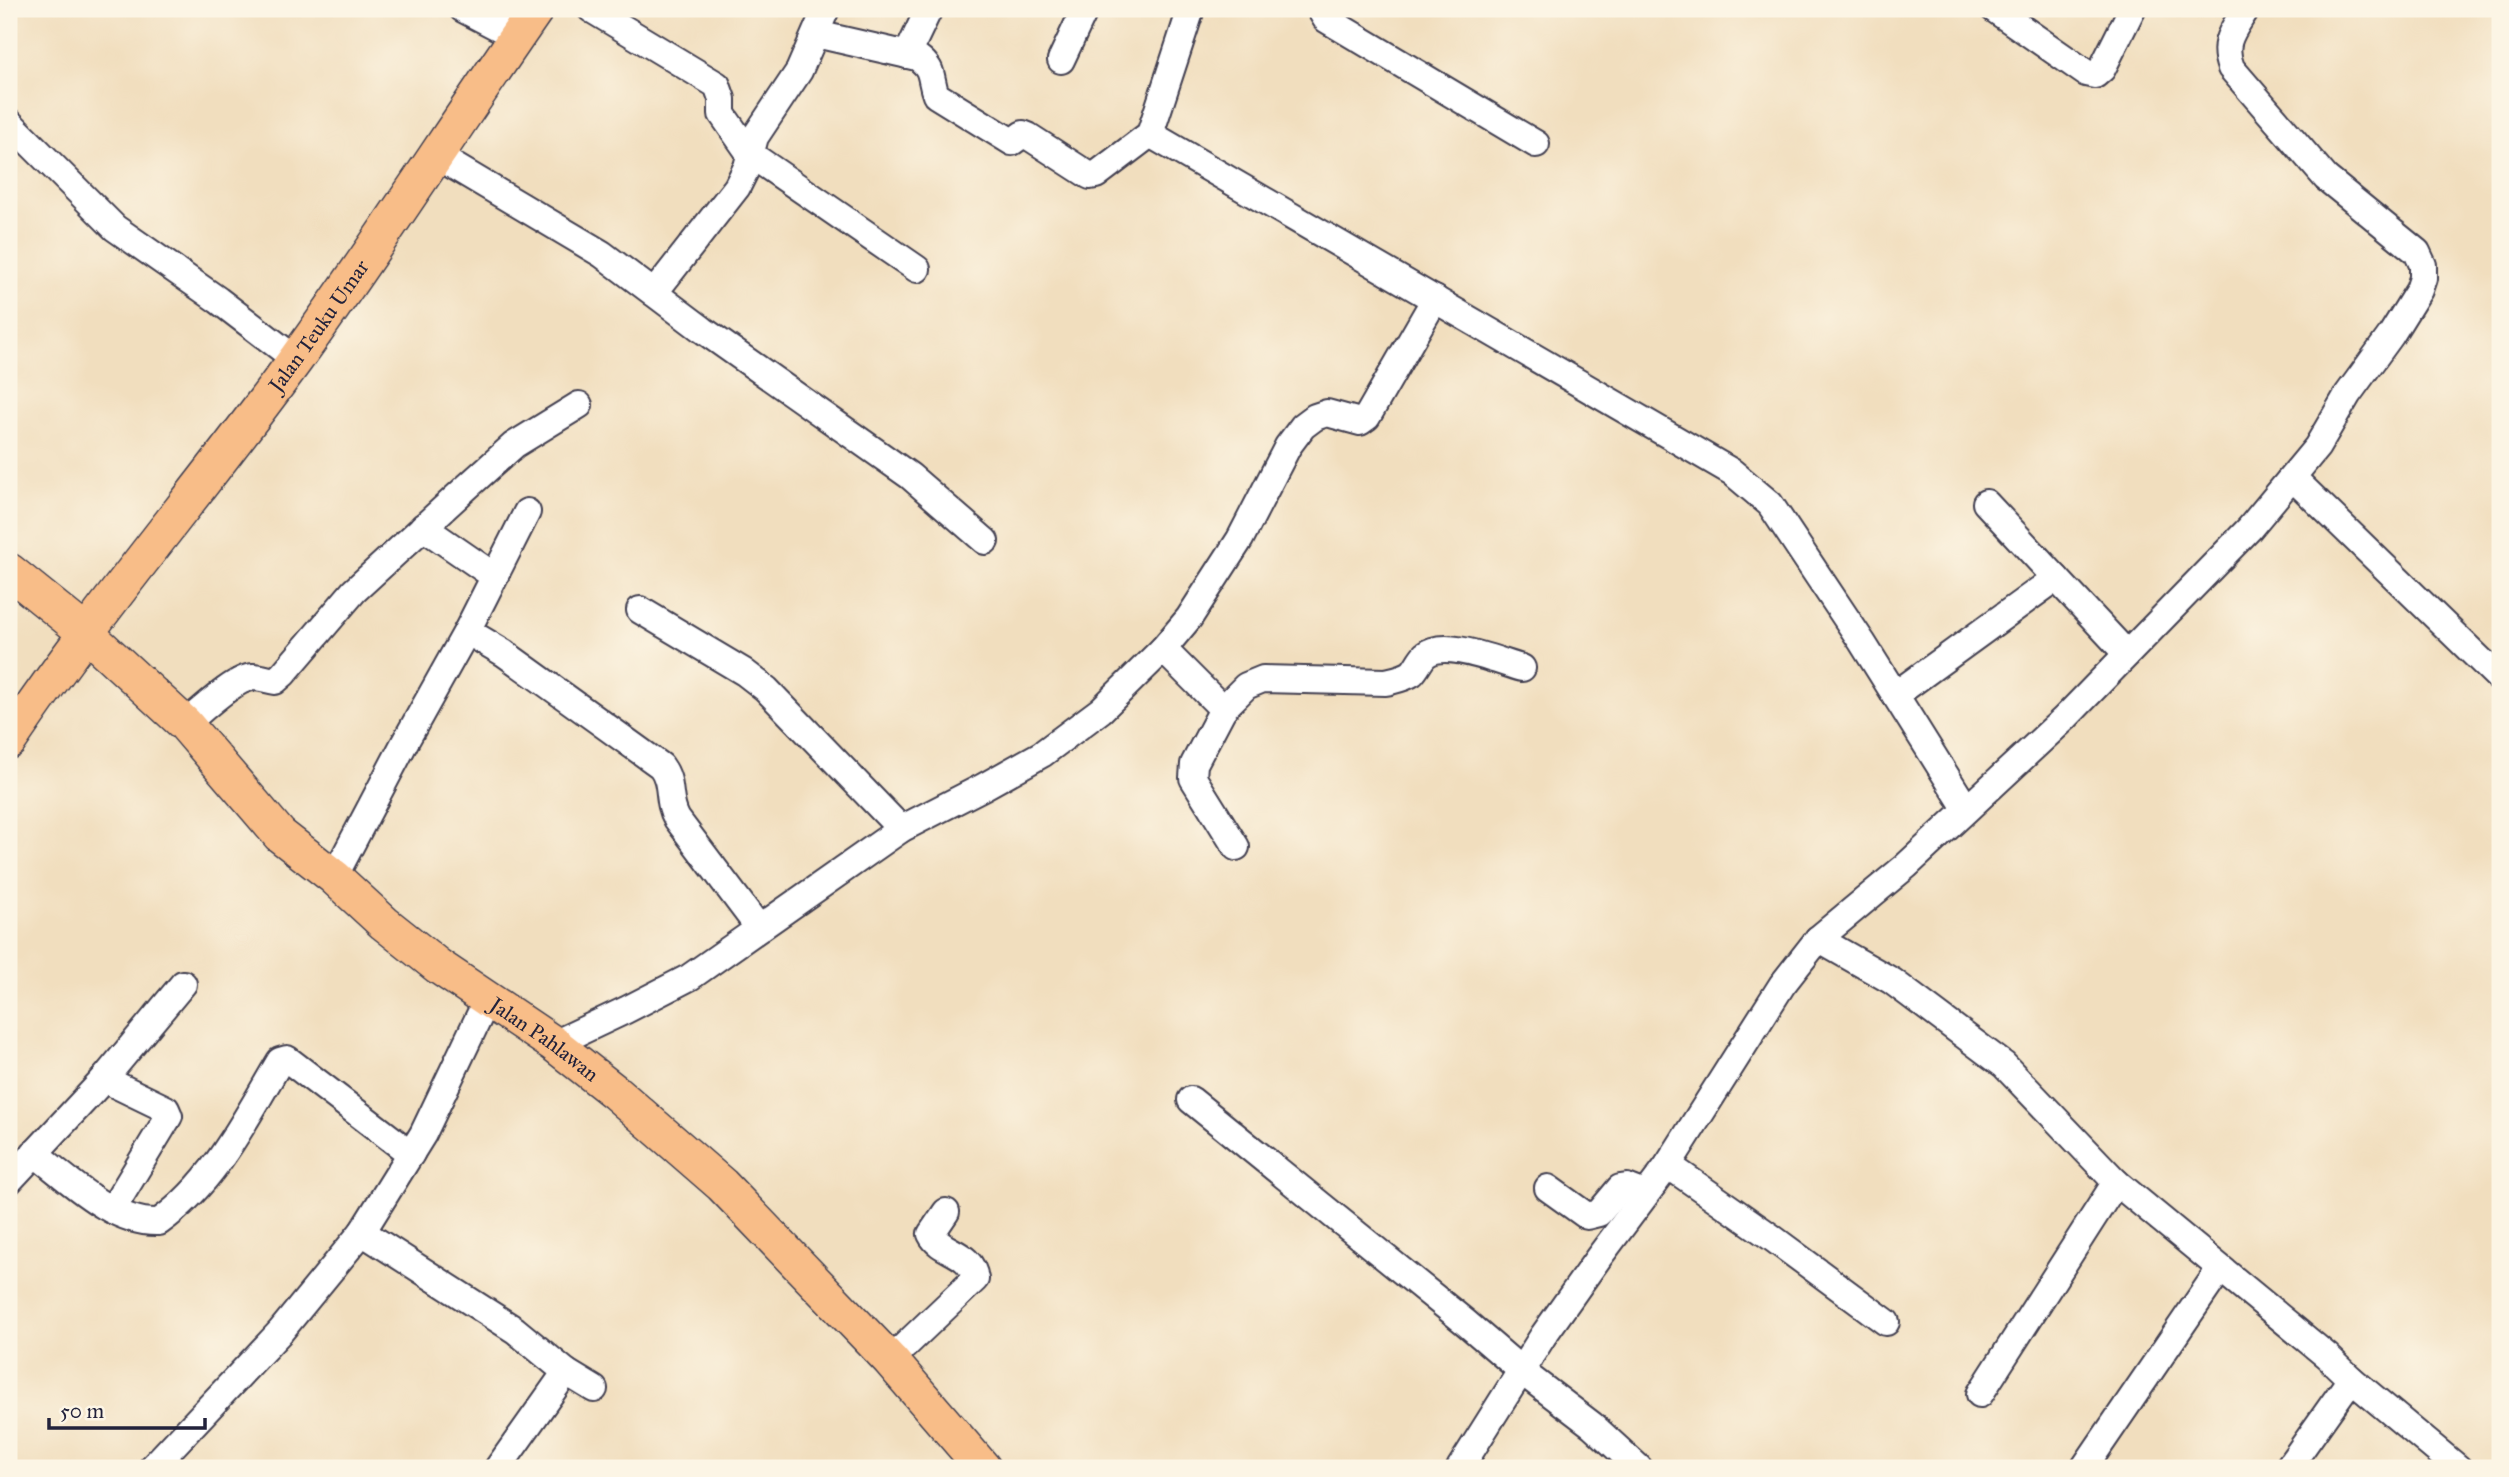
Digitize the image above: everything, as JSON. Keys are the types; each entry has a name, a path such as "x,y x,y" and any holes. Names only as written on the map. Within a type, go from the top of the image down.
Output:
{"main road":[{"name":"Jalan Teuku Umar","path":"9,741 45,687 295,359 536,9"},
{"name":"Jalan Pahlawan","path":"9,570 86,633 185,724 280,835 334,877 384,923 438,966 554,1044 615,1092 722,1185 890,1360 984,1468"}],"street":[{"path":"463,9 517,37"},
{"path":"591,9 717,86 722,99 722,114 750,154 917,269"},
{"path":"654,293 741,180 762,124 799,71 826,9"},
{"path":"907,55 929,9"},
{"path":"816,34 917,57 927,64 936,95 1012,142 1023,134 1028,136 1090,176 1096,175 1150,134 1191,9"},
{"path":"1320,9 1326,19 1536,144"},
{"path":"1994,9 2086,73 2095,75 2102,69 2132,9"},
{"path":"1061,60 1075,12"},
{"path":"1460,1468 1599,1256 1668,1166 1782,985 1818,939 1906,866 2065,718 2249,529 2317,447 2348,394 2391,335 2418,290 2423,278 2423,265 2417,252 2326,178 2231,68 2226,55 2226,43 2237,13"},
{"path":"9,122 115,228 218,300 295,359"},
{"path":"1150,134 1732,472 1751,487 1770,504 1966,808"},
{"path":"437,156 602,254 789,392 910,476 985,541"},
{"path":"554,1044 690,976 901,829 1042,754 1101,710 1163,649 1189,618 1240,539 1287,446 1315,417 1327,413 1360,422 1367,417 1435,299"},
{"path":"185,724 246,679 252,677 275,681 354,591 423,527 514,445 579,405"},
{"path":"2293,478 2500,679"},
{"path":"1986,503 2127,654"},
{"path":"334,877 467,631 527,512"},
{"path":"423,527 494,576"},
{"path":"1895,695 2056,578"},
{"path":"640,610 744,672 766,689 901,829"},
{"path":"467,631 514,660 661,766 667,774 671,808 677,819 759,928"},
{"path":"1236,847 1193,778 1192,771 1223,709 1247,686 1263,679 1397,680 1412,672 1426,654 1437,649 1450,648 1522,668"},
{"path":"1163,649 1223,709"},
{"path":"1818,939 1892,981 2004,1065 2116,1182 2458,1468"},
{"path":"9,1181 104,1079 183,984"},
{"path":"152,1468 279,1332 362,1232 423,1134 486,1000"},
{"path":"34,1153 112,1210 147,1222 159,1222 224,1156 280,1061 287,1059 411,1154"},
{"path":"104,1079 166,1109 169,1116 112,1210"},
{"path":"1191,1100 1592,1425 1639,1468"},
{"path":"1668,1166 1771,1237 1886,1322"},
{"path":"1980,1394 2116,1182"},
{"path":"1548,1188 1587,1216 1600,1213 1620,1188 1626,1186 1645,1194"},
{"path":"890,1360 975,1279 974,1270 968,1262 934,1240 931,1234 946,1212"},
{"path":"362,1232 514,1330 566,1372 594,1389"},
{"path":"2084,1468 2220,1269"},
{"path":"498,1468 566,1372"},
{"path":"2288,1468 2351,1379"}]}
